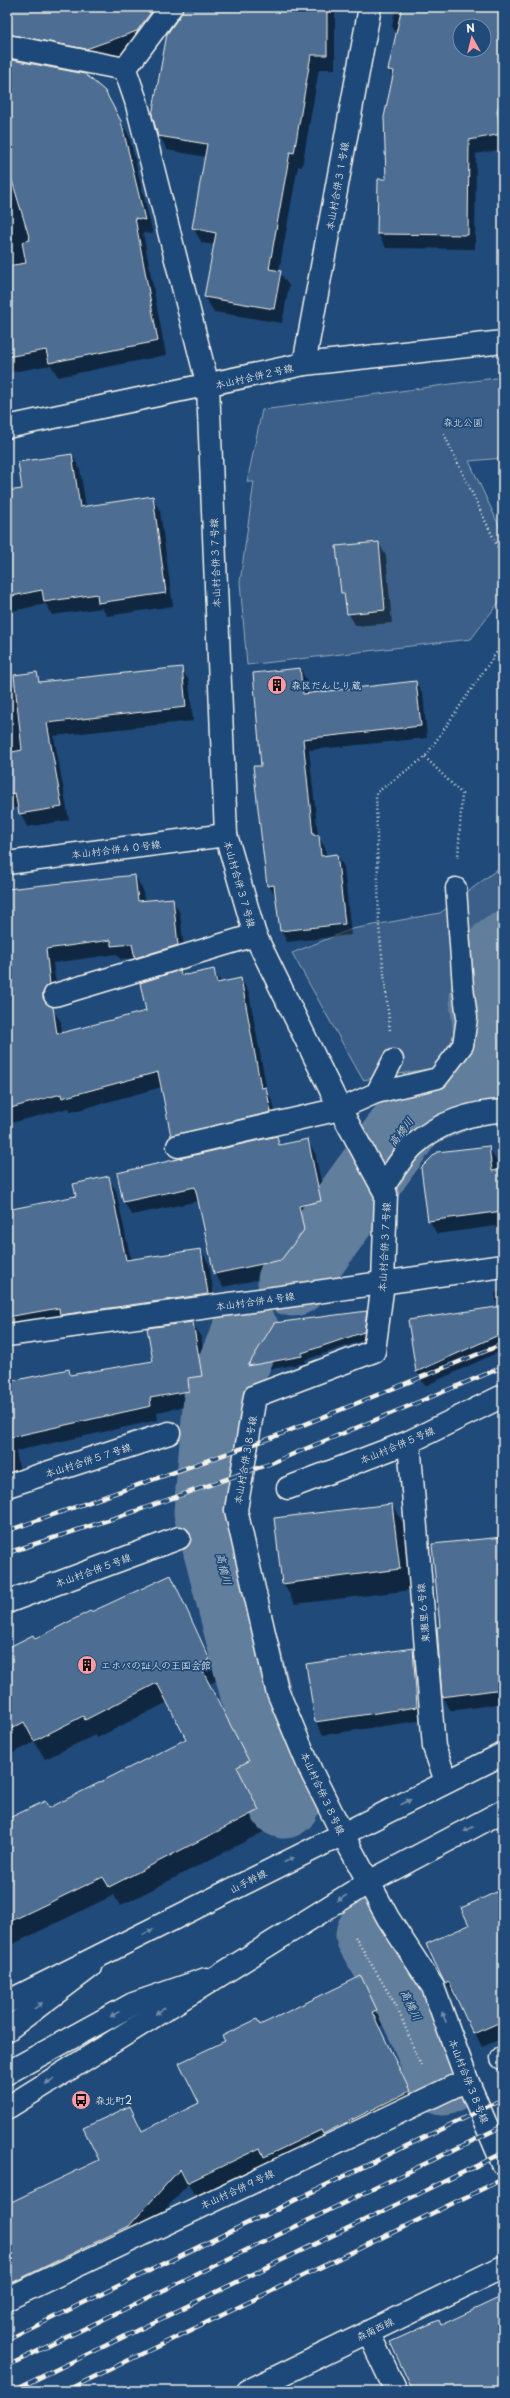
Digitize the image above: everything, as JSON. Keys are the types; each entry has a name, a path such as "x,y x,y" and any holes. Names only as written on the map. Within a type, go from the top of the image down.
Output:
{"street":[{"path":"7,46 125,69 171,7"},
{"name":"本山村合併３１号線","path":"304,364 370,7"},
{"name":"本山村合併３７号線","path":"125,69 136,101 208,386 226,835 255,935 340,1109 386,1194 383,1283 374,1352 255,1396"},
{"name":"本山村合併２号線","path":"7,427 208,386 304,364 503,342"},
{"name":"本山村合併４０号線","path":"7,863 226,835"},
{"path":"56,995 255,935"},
{"path":"178,1146 340,1109"},
{"path":"380,1183 413,1146 440,1126 480,1111 503,1111"},
{"name":"本山村合併４号線","path":"7,1335 503,1266"},
{"name":"本山村合併３８号線","path":"255,1396 236,1510 277,1690 311,1771 342,1833 369,1882 432,1987 467,2080 503,2164"},
{"name":"本山村合併５号線","path":"288,1488 409,1442 503,1396"},
{"name":"本山村合併５７号線","path":"7,1486 169,1433"},
{"name":"東灘里６号線","path":"409,1442 434,1747 446,1781"},
{"name":"本山村合併５号線","path":"7,1602 179,1538"},
{"name":"山手幹線","path":"7,2030 114,1949 342,1833 503,1754"},
{"path":"7,2108 217,1975 369,1882 503,1811"},
{"path":"7,2002 114,1949"},
{"path":"7,2073 133,2004 217,1975"},
{"name":"本山村合併９号線","path":"7,2299 467,2080"},
{"name":"森南西線","path":"248,2391 503,2266"},
{"path":"368,2332 396,2391"}],"lane":[{"path":"340,1109 376,1093 438,1078 463,1045 468,1018 463,987 456,888"},
{"path":"376,1093 393,1060"}],"path":[{"path":"444,434 503,558"},
{"path":"393,1060 379,927 376,793 426,757 503,643"},
{"path":"426,757 462,794 456,888"},
{"path":"355,1937 397,2007 416,2053"}],"green space":[{"name":"森北公園","path":"503,378 503,458 469,461 503,534 503,597 471,639 247,665 240,582 254,482 247,482 262,410"},
{"path":"503,865 503,930 456,985 460,1039 440,1067 363,1080 292,953 352,929 440,913"}],"building":[{"path":"7,7 155,7 137,31 86,49 7,34"},
{"path":"183,7 327,7 327,55 311,55 294,153 290,152 269,269 281,271 274,309 204,297 216,233 192,228 207,144 158,136 152,115 167,34 181,14"},
{"path":"402,7 503,7 503,87 497,112 502,134 469,140 468,235 377,234 378,179 386,179 384,117 394,71 388,70"},
{"path":"7,59 85,74 105,91 121,121 145,220 135,218 158,341 49,363 46,350 7,357 7,266 26,263 22,242 30,240 7,164"},
{"path":"72,454 80,507 153,496 166,593 98,603 97,594 44,602 42,590 7,597 7,491 22,489 18,462"},
{"path":"379,542 385,610 347,614 344,593 341,593 336,546"},
{"path":"182,667 186,707 47,723 62,807 19,814 15,793 7,795 7,753 22,750 14,675 37,672 39,682"},
{"path":"300,668 303,694 416,681 421,726 303,739 313,835 319,835 321,856 337,854 345,924 280,931 274,885 267,886 253,766 261,766 253,673"},
{"path":"135,875 138,901 173,898 178,945 135,958 132,944 111,946 111,940 46,949 50,984 43,992 43,998 47,1004 53,1007 57,1034 146,1011 140,983 180,970 181,975 186,975 214,969 217,983 241,978 261,1088 266,1087 271,1112 171,1136 158,1072 62,1098 61,1094 7,1109 7,889"},
{"path":"277,1136 279,1145 308,1139 321,1201 299,1206 304,1230 281,1260 214,1274 195,1187 123,1202 117,1173"},
{"path":"489,1146 492,1171 503,1169 503,1211 428,1221 421,1168 437,1152"},
{"path":"109,1176 126,1260 201,1249 208,1294 60,1315 59,1308 7,1317 7,1210 76,1196 73,1184"},
{"path":"503,1306 503,1333 416,1372 408,1320"},
{"path":"367,1311 364,1332 302,1353 302,1356 248,1366 274,1323"},
{"path":"193,1322 202,1376 188,1378 189,1391 150,1398 151,1406 7,1438 7,1382 69,1369 70,1375 153,1361 147,1328"},
{"path":"392,1504 400,1569 282,1584 274,1518"},
{"path":"503,1537 503,1689 442,1697 437,1627 440,1627 432,1544"},
{"path":"171,1575 210,1660 199,1664 249,1761 237,1767 259,1810 109,1887 103,1877 7,1923 7,1819 45,1801 49,1808 186,1739 157,1683 85,1720 83,1716 34,1741 24,1722 7,1731 7,1648 33,1635 35,1639 90,1611 91,1612"},
{"path":"413,1648 417,1707 315,1722 306,1664"},
{"path":"503,1889 503,2021 473,2034 449,1982 445,1984 426,1944 469,1925 461,1908"},
{"path":"361,1976 377,2010 372,2012 410,2091 323,2134 321,2130 264,2157 260,2148 187,2183 180,2169 129,2226 7,2285 7,2204 99,2160 83,2128 130,2106 142,2131 199,2103 179,2063 225,2041 222,2036 257,2019 260,2025"},
{"path":"503,2296 503,2391 413,2391 390,2342 439,2320 441,2325"}],"waterway":[{"name":"高橋川","path":"293,1281 413,1115 459,1095 481,1068 489,1036 485,998 492,961 503,948"},
{"name":"高橋川","path":"246,1336 219,1398 209,1512 284,1803"},
{"name":"高橋川","path":"371,1935 410,2000 424,2029 443,2080"}],"railway":[{"path":"7,1531 271,1438 503,1344"},
{"path":"7,1553 136,1511 269,1464 503,1367"},
{"path":"7,2340 503,2099"},
{"path":"7,2366 503,2126"},
{"path":"12,2391 503,2153"},
{"path":"65,2391 503,2179"}],"place":[{"name":"森区だんじり蔵","path":"277,685"},
{"name":"エホバの証人の王国会館","path":"87,1665"},
{"name":"森北町2","path":"81,2100"}]}
